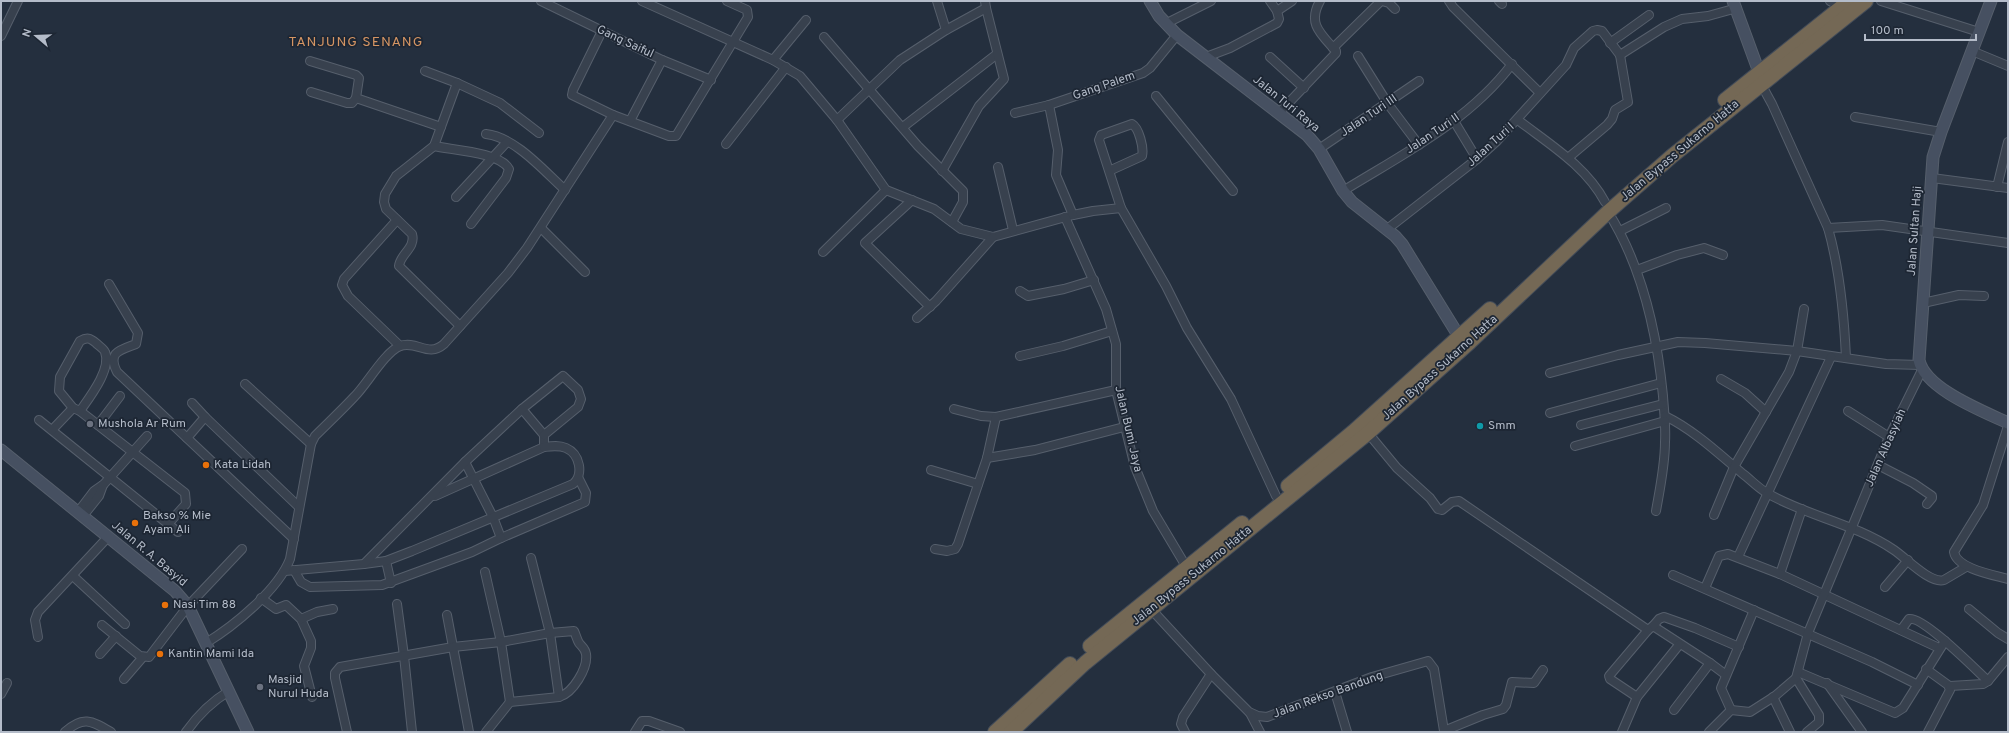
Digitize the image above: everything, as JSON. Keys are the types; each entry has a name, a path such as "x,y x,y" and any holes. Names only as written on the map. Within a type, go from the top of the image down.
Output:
{"highway":[{"name":"Jalan Bypass Sukarno Hatta","path":"1760,78 1866,1"},
{"name":"Jalan Bypass Sukarno Hatta","path":"995,732 1052,679 1276,496 1460,338 1607,207 1672,156 1760,78 1840,3"},
{"name":"Jalan Bypass Sukarno Hatta","path":"1011,732 1084,663 1368,433 1470,342 1607,207"}],"street":[{"path":"1,36 18,1"},
{"name":"Gang Saiful","path":"541,1 662,60 710,80"},
{"path":"642,1 773,60 800,76 838,120 886,190 934,209 967,231 993,237"},
{"path":"602,31 573,90 572,96 613,115 630,120 669,136 676,136 734,43 748,17 749,13 747,10 727,1"},
{"path":"937,1 946,30"},
{"name":"Jalan Turi Raya","path":"1150,1 1165,24 1177,35 1307,135 1319,149 1343,191 1358,208 1402,244 1460,338"},
{"path":"1165,24 1211,1"},
{"path":"1206,57 1230,48 1277,23 1279,19 1277,11 1270,1"},
{"path":"1277,11 1292,1"},
{"path":"1279,113 1336,54 1334,48 1321,36 1314,20 1314,11 1320,1"},
{"path":"1334,48 1382,1 1389,3 1395,9"},
{"path":"1449,1 1453,7 1540,93"},
{"path":"1881,1 1979,32"},
{"name":"Jalan Sultan Haji","path":"1921,368 1919,360 1933,157 1941,132 1991,1"},
{"path":"838,120 869,88 900,60 986,5 1003,82 979,106 942,171"},
{"path":"1620,55 1664,27 1682,19 1708,16 1735,5 1760,78 1828,228 1833,247 1844,310 1846,358"},
{"path":"1610,43 1649,15"},
{"path":"773,60 806,20"},
{"path":"1518,120 1566,65 1574,48 1593,31 1602,31 1620,55 1628,102 1616,109 1612,119 1607,125 1568,158"},
{"name":"Gang Palem","path":"1015,113 1049,105 1143,73 1150,68 1177,35"},
{"path":"824,37 963,193 963,202 952,222"},
{"path":"1972,51 2008,66"},
{"path":"903,127 997,54"},
{"path":"1358,56 1388,104 1419,145"},
{"path":"1270,57 1304,88"},
{"path":"630,120 662,60"},
{"path":"310,61 356,75 359,78 356,98 352,103 347,103 311,92"},
{"name":"Jalan Turi II","path":"1343,191 1419,145 1454,121 1492,89 1512,64"},
{"path":"726,144 786,67"},
{"path":"425,71 463,85 500,103 539,133"},
{"name":"Jalan Turi III","path":"1319,149 1388,104 1419,81"},
{"path":"457,84 434,146 396,176 384,194 384,202 386,209 412,234 414,238 412,244 399,262 399,266 460,326"},
{"path":"1156,96 1233,191"},
{"path":"356,98 441,127"},
{"name":"Jalan Bumi Jaya","path":"1049,105 1058,150 1056,175 1069,216 1106,309 1116,344 1116,390 1135,467 1153,511 1186,568"},
{"path":"206,643 237,621 261,598 285,571 290,559 311,444 315,436 355,396 389,355 400,346 413,346 432,351 438,350 508,273 541,228 613,115"},
{"path":"1855,117 1941,132"},
{"name":"Jalan Turi I","path":"1386,230 1478,159 1518,120 1568,158 1590,179 1620,231 1637,270 1656,346 1665,419 1664,459 1656,511"},
{"path":"1454,121 1478,159"},
{"path":"1109,171 1142,156 1142,146 1134,124 1130,124 1100,136 1099,142 1121,208 1166,286 1187,328 1231,399 1276,496"},
{"path":"486,134 503,138 527,155 565,190"},
{"path":"456,197 507,142"},
{"path":"1997,187 2008,142"},
{"path":"434,146 493,157 506,164 509,168 506,178 471,224"},
{"path":"998,167 1013,230"},
{"path":"1932,178 2008,188"},
{"path":"822,252 886,190"},
{"path":"912,200 865,243 930,307"},
{"path":"917,318 930,307 993,237 1013,230 1069,216 1093,211 1121,208"},
{"path":"1620,231 1666,208"},
{"path":"397,220 344,279 342,285 348,296 400,346"},
{"path":"1828,228 1882,225 1928,230 2008,243"},
{"path":"541,228 585,272"},
{"path":"1637,270 1676,254 1704,248 1723,255"},
{"path":"1020,291 1028,296 1064,289 1094,280"},
{"path":"109,284 138,333 136,344 117,352 113,357 113,364 117,372 294,538"},
{"path":"1923,303 1959,295 1984,296"},
{"path":"1714,515 1734,466 1789,372 1797,351 1804,309"},
{"path":"1020,356 1062,346 1112,331"},
{"path":"52,430 76,410 95,389 105,369 107,360 105,352 92,339 86,338 80,341 60,377 59,391 76,410 98,425 185,493 186,504 170,523"},
{"path":"1550,373 1656,346 1678,342 1797,351 1831,357 1921,368 1943,388 2008,425 1984,505 1954,550 1954,555 1966,567 2008,579"},
{"path":"1738,557 1766,493 1801,423 1831,357"},
{"name":"Jalan Albasyiah","path":"1797,675 1808,633 1889,437 1921,368"},
{"path":"364,564 465,462 522,409 564,376 578,390 581,399 578,407 544,435"},
{"path":"1721,380 1745,393 1766,412"},
{"path":"1550,413 1661,383"},
{"path":"245,384 311,444"},
{"path":"954,409 981,416 996,417 1116,390"},
{"path":"98,425 120,396"},
{"path":"192,403 299,507"},
{"path":"1582,425 1663,404"},
{"path":"522,409 544,435 544,447"},
{"path":"1848,411 1889,437"},
{"path":"187,438 205,417"},
{"path":"935,549 947,551 955,549 987,458 996,417"},
{"path":"1575,446 1665,419 1682,426 1766,493 1802,509 1852,527 1892,549 1908,560 1926,576 1940,581 1966,567"},
{"path":"39,420 170,523 178,532"},
{"path":"987,458 1035,450 1124,427"},
{"path":"1368,433 1397,468 1430,498 1438,509 1442,510 1452,502 1459,501 1650,628 1710,663 1726,675"},
{"path":"80,514 98,496 104,484 131,452 147,436"},
{"path":"294,570 301,582 310,587 357,587 391,583 585,502 586,493 579,479 580,473 574,453 566,448 556,446 544,447 430,498"},
{"name":"Jalan R. A. Basyid","path":"1,450 175,591 188,606 248,732"},
{"path":"465,462 493,517 501,538"},
{"path":"1878,465 1901,476 1932,496 1927,504"},
{"path":"931,470 978,484"},
{"path":"285,571 386,561 573,484 579,479"},
{"path":"1780,574 1802,509"},
{"path":"38,637 35,620 38,612 108,537"},
{"path":"102,625 143,657 149,657 188,606 242,549"},
{"path":"1704,588 1719,556 1728,554 1780,574 1939,648"},
{"path":"531,558 550,633 559,697"},
{"path":"1885,587 1908,560"},
{"path":"386,561 391,583"},
{"path":"485,572 501,642 510,702"},
{"path":"1673,575 1808,633 1918,685"},
{"path":"73,576 125,624"},
{"path":"261,598 276,609 286,605 301,619 311,641 311,648 304,666 312,698"},
{"path":"397,604 412,732"},
{"path":"301,619 317,612 333,609"},
{"path":"1151,609 1211,674 1249,712 1260,732"},
{"path":"1969,609 1998,633 2008,639"},
{"path":"1731,710 1720,690 1754,610"},
{"path":"447,615 469,732"},
{"path":"1637,697 1610,679 1609,676 1659,619 1664,617 1695,628 1739,647"},
{"path":"1901,630 1906,622 1912,618 1918,620 1945,641 1988,681"},
{"path":"347,732 335,678 337,670 344,666 453,647 501,642 550,633 574,631 586,653 585,663 574,686 565,695 559,697 510,702 486,732"},
{"path":"100,654 116,636"},
{"path":"1797,675 1826,682 1895,713 1903,708 1939,648 1945,641"},
{"path":"1622,732 1637,697 1679,644"},
{"path":"124,678 143,657"},
{"path":"1926,669 1950,686 1983,684 1988,681 2008,657"},
{"name":"Jalan Rekso Bandung","path":"1249,712 1258,716 1267,717 1372,677 1428,661 1434,669 1443,732"},
{"path":"1674,710 1710,663"},
{"path":"1443,732 1483,715 1503,709 1506,705 1512,682 1534,683 1543,670"},
{"path":"1185,732 1181,724 1183,717 1211,674"},
{"path":"1731,710 1750,712 1773,697 1797,675"},
{"path":"1797,675 1819,715 1819,722 1807,732"},
{"path":"1826,682 1862,732"},
{"path":"1,694 7,683"},
{"path":"1928,732 1949,693 1950,686"},
{"path":"186,732 195,719 208,706 228,691"},
{"path":"1335,692 1347,732"},
{"path":"1843,706 1854,695"},
{"path":"1773,697 1790,732"},
{"path":"1711,732 1731,710"},
{"path":"65,732 81,721 91,721 111,732"},
{"path":"636,732 642,721 650,721 680,732"}],"place":[{"name":"Mushola Ar Rum","path":"90,424"},
{"name":"Smm","path":"1480,426"},
{"name":"Kata Lidah","path":"206,465"},
{"name":"Bakso % Mie Ayam Ali","path":"135,523"},
{"name":"Nasi Tim 88","path":"165,605"},
{"name":"Kantin Mami Ida","path":"160,654"},
{"name":"Masjid Nurul Huda","path":"260,687"}],"district":[{"name":"TANJUNG SENANG","path":"356,42"}]}
